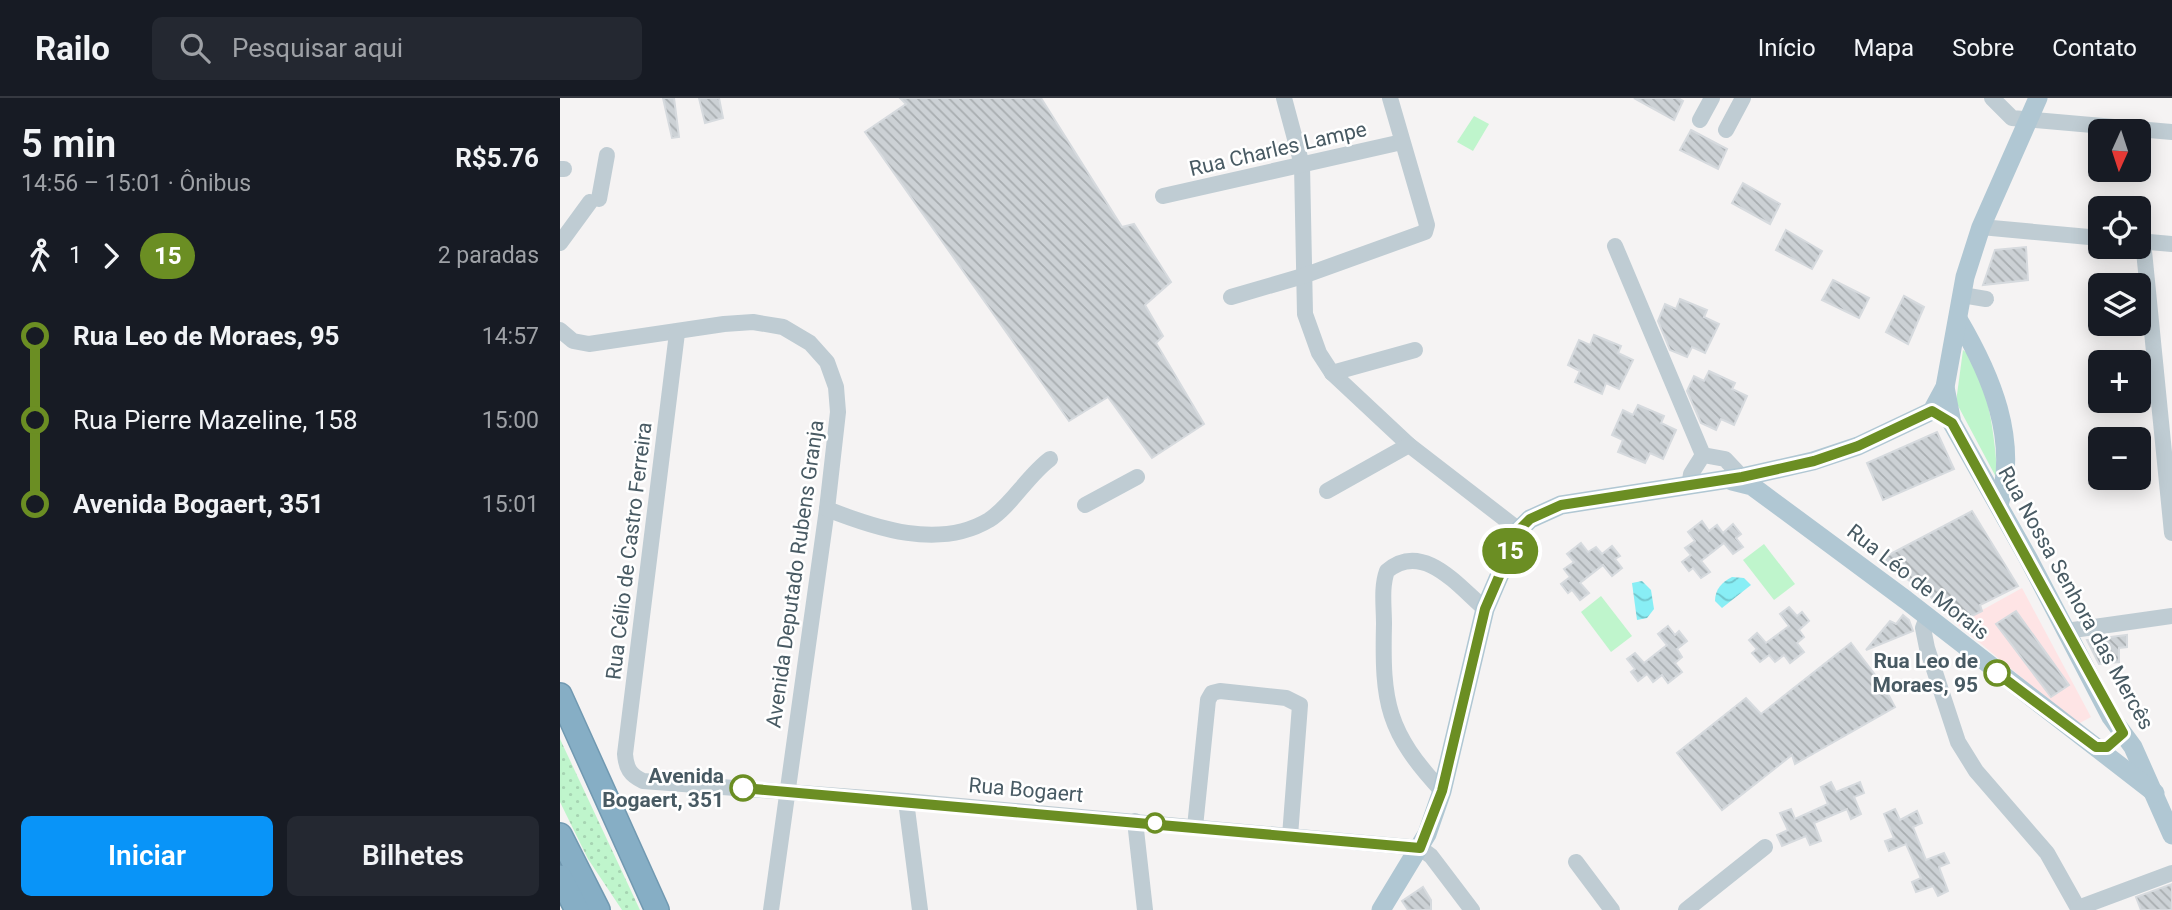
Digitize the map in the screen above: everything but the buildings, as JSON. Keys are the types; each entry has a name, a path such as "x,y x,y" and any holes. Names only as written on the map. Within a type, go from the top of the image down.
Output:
{"highway":[{"path":"560,695 657,910"},
{"path":"560,835 598,910"},
{"path":"560,877 577,910"}],"main road":[{"path":"1747,481 1858,446 1932,411 1945,387 1962,295 1981,227 2038,98"},
{"path":"1958,319 1989,379 2004,432 2007,462 1999,505"},
{"name":"Rua Nossa Senhora das Mercês","path":"1945,387 1952,423 2168,813 2172,835"},
{"name":"Rua Nossa Senhora das Mercês","path":"1932,411 1952,423"},
{"name":"Rua Léo de Morais","path":"1689,486 1722,480 1747,481 2155,793"},
{"path":"1381,910 1420,848 1442,791 1485,609 1519,530 1530,519 1561,505 1689,486"},
{"path":"2096,747 2107,747 2123,733"}],"street":[{"path":"1284,98 1302,165 1305,314 1312,339 1332,373 1409,445 1519,530"},
{"path":"1231,297 1303,276 1427,231 1390,98"},
{"path":"1700,120 1712,98"},
{"path":"1726,130 1743,98"},
{"path":"1993,98 2012,118 2172,132"},
{"name":"Rua Charles Lampe","path":"1163,196 1402,142"},
{"path":"560,243 594,201 607,155"},
{"path":"1981,227 2088,236"},
{"path":"2151,242 2172,244"},
{"path":"1615,246 1703,455"},
{"path":"2143,259 2172,533"},
{"path":"1962,295 1986,299"},
{"name":"Avenida Deputado Rubens Granja","path":"560,330 573,341 589,344 753,322 783,327 810,342 827,362 836,387 838,412 771,910"},
{"name":"Rua Célio de Castro Ferreira","path":"631,773 625,754 677,333"},
{"path":"1332,373 1415,350"},
{"path":"1327,491 1409,445"},
{"path":"1703,455 1725,459 1747,481"},
{"path":"1689,486 1690,474 1703,455"},
{"path":"827,509 876,527 905,533 927,534 974,527 990,519 1035,470 1050,458"},
{"path":"1085,505 1137,477"},
{"path":"1442,791 1395,727 1387,709 1383,664 1385,577 1392,566 1405,560 1420,560 1434,565 1485,609"},
{"path":"2066,631 2172,616"},
{"path":"1927,617 1923,628 1925,639 1958,742 1976,771 2047,853 2078,909 2172,873"},
{"path":"1195,827 1208,701 1212,693 1220,691 1286,698 1300,705 1290,836"},
{"name":"Rua Bogaert","path":"631,773 643,781 906,801 1420,848"},
{"path":"906,801 920,910"},
{"path":"1135,821 1145,910"},
{"path":"1686,910 1765,847"},
{"path":"1420,848 1427,852 1472,910"},
{"path":"1576,862 1612,910"}],"shaded area":[{"path":"2022,588 2091,717 2078,724 1957,624"}],"green space":[{"path":"1474,116 1489,124 1473,151 1457,142"},
{"path":"1963,350 1971,359 1984,390 1993,430 1997,479 1956,402"},
{"path":"1764,544 1795,584 1774,600 1743,560"},
{"path":"1601,596 1632,636 1611,652 1581,612"},
{"path":"560,739 640,910 622,910 588,859 560,802"}],"water":[{"path":"1732,577 1744,578 1751,585 1722,608 1715,601 1716,593 1722,584"},
{"path":"1642,581 1651,590 1654,609 1647,618 1637,620 1632,583"}],"bus line":[{"name":"15","path":"743,788 1420,848 1442,791 1485,609 1519,530 1530,519 1561,505 1772,472 1814,461 1858,446 1932,411 1952,423 2028,558 2111,717 2123,733 2107,747 2096,747 1997,673"}],"place":[{"name":"Rua Leo de Moraes, 95","path":"1997,673"},
{"name":"Avenida Bogaert, 351","path":"743,788"}]}
